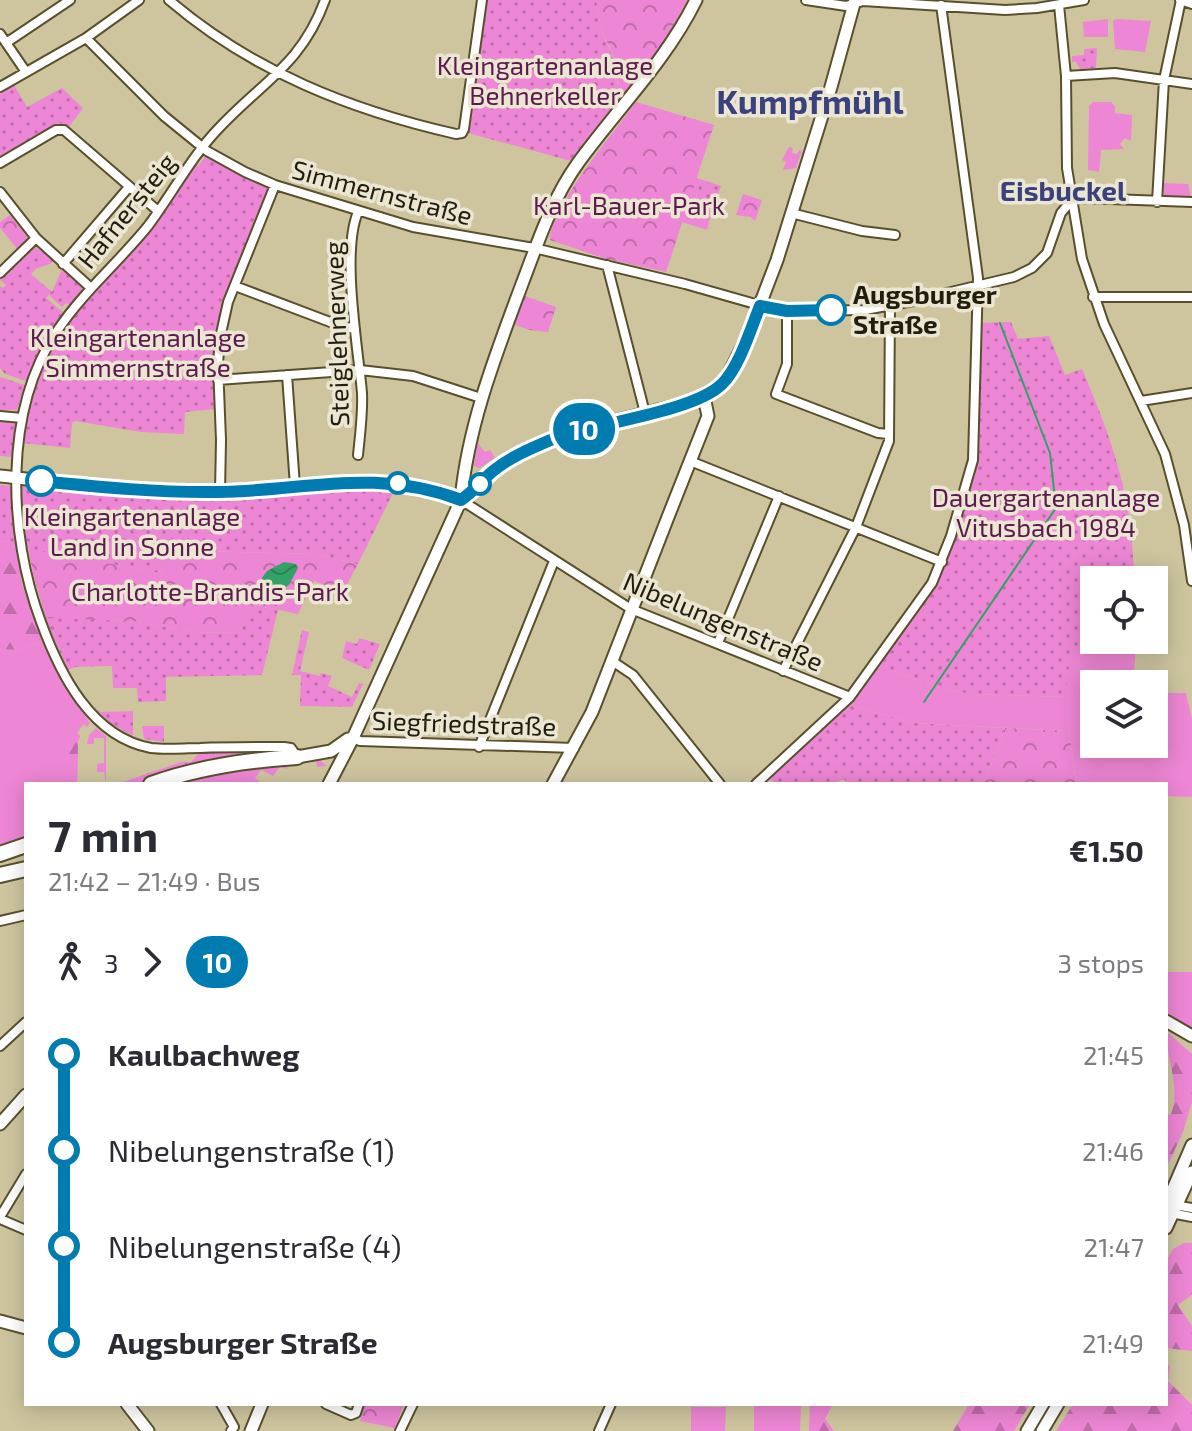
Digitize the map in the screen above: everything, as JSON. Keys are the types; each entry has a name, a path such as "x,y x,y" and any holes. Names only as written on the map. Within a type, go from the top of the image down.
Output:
{"highway":[{"path":"158,782 208,767 297,757"},
{"path":"0,854 24,846"},
{"path":"0,875 24,869"}],"street":[{"path":"6,43 70,0"},
{"path":"0,87 86,38 139,0"},
{"path":"169,0 220,39 279,74 363,109 456,134 462,133 482,0"},
{"name":"Hafnersteig","path":"297,757 291,748 284,747 152,748 121,737 97,719 75,691 53,650 33,599 19,529 17,478 22,418 30,384 66,319 136,239 202,147 279,74 304,43 325,0"},
{"path":"332,779 461,500 481,398 534,248 557,198 578,163 664,56 696,0"},
{"path":"806,0 846,6 863,1 1005,10 1084,0"},
{"path":"1157,202 1164,80 1181,0 1192,4"},
{"path":"461,500 501,465 548,441 704,397 724,383 760,306 855,2"},
{"path":"758,782 850,697 932,583 942,562 973,460 978,287 941,5"},
{"path":"1059,5 1066,76 1067,168 1082,259 1093,297 1165,454 1184,525 1192,581"},
{"path":"0,34 26,72"},
{"name":"Simmernstraße","path":"86,38 155,108 202,147 231,165 275,185 435,233 534,248 787,311 865,310 1014,277 1041,260 1054,239 1061,213 1072,200"},
{"path":"1066,76 1115,73 1192,84"},
{"path":"0,163 60,129 158,211"},
{"path":"220,492 220,338 235,286 275,185"},
{"path":"63,264 129,187"},
{"path":"0,192 36,238 91,288"},
{"path":"1072,200 1192,202 1192,209"},
{"name":"Steiglehnerweg","path":"358,212 352,256 362,411 358,455"},
{"path":"791,213 862,231 895,235"},
{"path":"0,273 36,238"},
{"path":"607,265 645,413"},
{"path":"235,286 355,329"},
{"path":"1093,297 1192,297"},
{"path":"783,671 856,527 889,434 890,306"},
{"path":"787,311 787,364 776,394 878,433 889,434"},
{"path":"218,380 360,370 413,376 481,398"},
{"path":"287,375 295,486"},
{"path":"1141,401 1192,393"},
{"path":"554,782 574,748 612,661 708,416 704,397"},
{"path":"0,416 22,418"},
{"path":"690,461 942,562"},
{"path":"465,474 483,481"},
{"path":"0,476 92,486 220,492 359,482 398,483 426,488 461,500"},
{"path":"718,643 779,496"},
{"name":"Nibelungenstraße","path":"461,500 631,609 850,697"},
{"path":"479,747 554,561"},
{"path":"612,661 633,675 718,782"},
{"path":"315,756 342,745 355,734"},
{"name":"Siegfriedstraße","path":"355,734 360,741 574,748"},
{"path":"297,757 327,759 332,779"},
{"path":"0,921 24,915"},
{"path":"1168,1022 1192,1036"},
{"path":"0,1046 24,1024"},
{"path":"0,1124 24,1097"},
{"path":"1170,1207 1192,1145"},
{"path":"1170,1207 1192,1172"},
{"path":"24,1177 0,1218 24,1229"},
{"path":"1170,1207 1192,1208"},
{"path":"1170,1207 1192,1217"},
{"path":"0,1321 24,1327"},
{"path":"129,1406 148,1431"},
{"path":"222,1406 234,1427 231,1431"},
{"path":"251,1431 261,1406"},
{"path":"331,1406 351,1415 356,1413 358,1406"},
{"path":"400,1431 412,1406"},
{"path":"599,1431 610,1406"},
{"path":"1027,1431 1042,1406"},
{"path":"1042,1431 1057,1406"}],"green space":[{"name":"Kleingartenanlage Behnerkeller","path":"487,0 596,0 601,29 615,61 622,98 571,161 468,133"},
{"path":"596,0 687,0 668,37 622,98 616,61 601,29"},
{"path":"1108,19 1108,37 1084,37 1083,22"},
{"path":"1113,21 1151,21 1145,52 1115,49"},
{"path":"1097,48 1096,68 1080,69 1076,62 1072,62 1072,56 1084,55 1084,49"},
{"path":"14,85 27,107 62,88 83,108 69,127 59,123 0,156 0,94"},
{"name":"Karl-Bauer-Park","path":"636,102 714,125 666,272 603,258 550,240 553,225 572,189"},
{"path":"1093,102 1111,102 1115,113 1132,115 1131,141 1125,138 1120,144 1124,149 1101,150 1099,172 1088,170 1089,106"},
{"path":"789,147 793,148 792,153 802,151 796,168 783,170 786,162 782,160"},
{"name":"Kleingartenanlage Simmernstraße","path":"205,157 267,186 269,190 221,315 214,351 215,409 185,412 184,434 141,432 75,421 72,423 70,448 23,443 34,391 53,342 195,164 198,166"},
{"path":"692,176 700,179 694,208 711,214 707,230 682,222 669,262"},
{"path":"700,179 721,186 711,214 694,209"},
{"path":"1163,183 1188,184 1191,196 1164,196"},
{"path":"743,194 762,200 755,221 736,215"},
{"path":"10,215 28,238 18,250 0,228 0,222"},
{"path":"33,245 54,261 31,274 52,292 62,269 83,289 70,306 66,303 62,307 49,295 46,298 64,313 46,338 26,381 5,374 0,368 0,286 3,288 6,285 0,280"},
{"path":"525,296 556,307 548,332 515,325"},
{"name":"Dauergartenanlage Vitusbach 1984","path":"1011,322 1018,339 1049,336 1065,375 1082,369 1104,423 1126,499 1134,566 1080,566 1080,648 1071,648 1065,697 972,694 942,689 880,666 941,573 976,463 981,323"},
{"path":"0,377 25,385 17,410 0,410"},
{"path":"0,421 16,425 14,457 0,456"},
{"path":"478,443 485,452 490,450 495,458 479,468 474,466"},
{"name":"Kleingartenanlage Land in Sonne","path":"0,485 199,501 236,501 370,489 394,491 358,564 314,554 165,550 161,573 0,541"},
{"path":"0,541 15,542 22,584 42,641 20,650 0,649"},
{"name":"Charlotte-Brandis-Park","path":"28,548 161,573 165,550 314,554 358,564 343,592 314,581 298,614 251,604 239,633 195,632 131,621 46,619"},
{"name":"Kleingartenanlage Land in Sonne","path":"251,604 278,610 262,675 166,677 166,701 138,702 137,688 113,688 112,666 68,670 45,618 131,621 195,632 239,633"},
{"path":"302,630 309,632 300,671 332,676 328,686 352,697 359,683 363,684 352,707 300,706 301,675 292,675"},
{"path":"359,638 380,644 369,670 342,658 346,641 357,644"},
{"path":"42,641 68,692 90,723 87,727 84,724 77,733 80,736 77,782 24,782 24,841 0,849 0,649 20,650"},
{"path":"1070,648 1080,648 1080,654 1135,654 1134,670 1080,670 1080,758 1168,758 1168,693 1186,693 1192,719 1192,797 1168,796 1168,782 1076,782 1069,731 913,723 848,705 880,666 942,689 972,694 1064,697"},
{"path":"848,705 913,723 1005,728 985,782 846,782 844,779 838,782 773,782 769,777"},
{"path":"94,707 101,712 133,711 133,736 110,723"},
{"path":"142,726 164,726 164,742 144,739"},
{"path":"96,728 106,736 106,782 104,772 97,772 97,764 104,763 104,738 94,738 94,744 87,744 89,735"},
{"path":"1005,728 1069,731 1076,782 985,782"},
{"path":"67,730 80,736 77,782 62,782"},
{"path":"251,749 258,754 143,782 123,782 181,762 191,762 200,752"},
{"path":"318,759 327,766 317,767 316,761 288,762 287,769 280,767 273,776 261,770 255,778 261,782 172,782 287,760"},
{"path":"24,824 24,841 0,849 0,837"},
{"path":"1168,972 1192,972 1192,1029 1168,1013"},
{"path":"1168,1033 1192,1054 1192,1102 1168,1165 1168,1115 1174,1104"},
{"path":"1184,1243 1192,1243 1192,1295 1178,1305 1192,1326 1192,1351 1168,1348 1168,1258 1173,1249"},
{"path":"1168,1381 1192,1405 1192,1431 1056,1431 1072,1406 1168,1406"},
{"path":"364,1406 403,1406 395,1428 360,1421"},
{"path":"754,1406 801,1406 800,1431 754,1431"},
{"path":"810,1406 832,1406 825,1419 834,1431 809,1431"},
{"path":"968,1406 1029,1406 1014,1431 953,1431"},
{"path":"691,1407 726,1407 725,1431 691,1431"}],"water":[{"path":"284,562 296,564 298,568 289,585 279,591 264,584 262,578 267,571"}],"waterway":[{"path":"924,702 1056,508 1050,453 1000,323"}],"bus line":[{"name":"10","path":"41,481 220,492 384,482 426,488 461,500 501,465 556,438 704,397 724,383 760,306 787,311 831,310"}],"place":[{"name":"Augsburger Straße","path":"831,310"}],"district":[{"name":"Kumpfmühl","path":"810,102"},
{"name":"Eisbuckel","path":"1063,191"}]}
